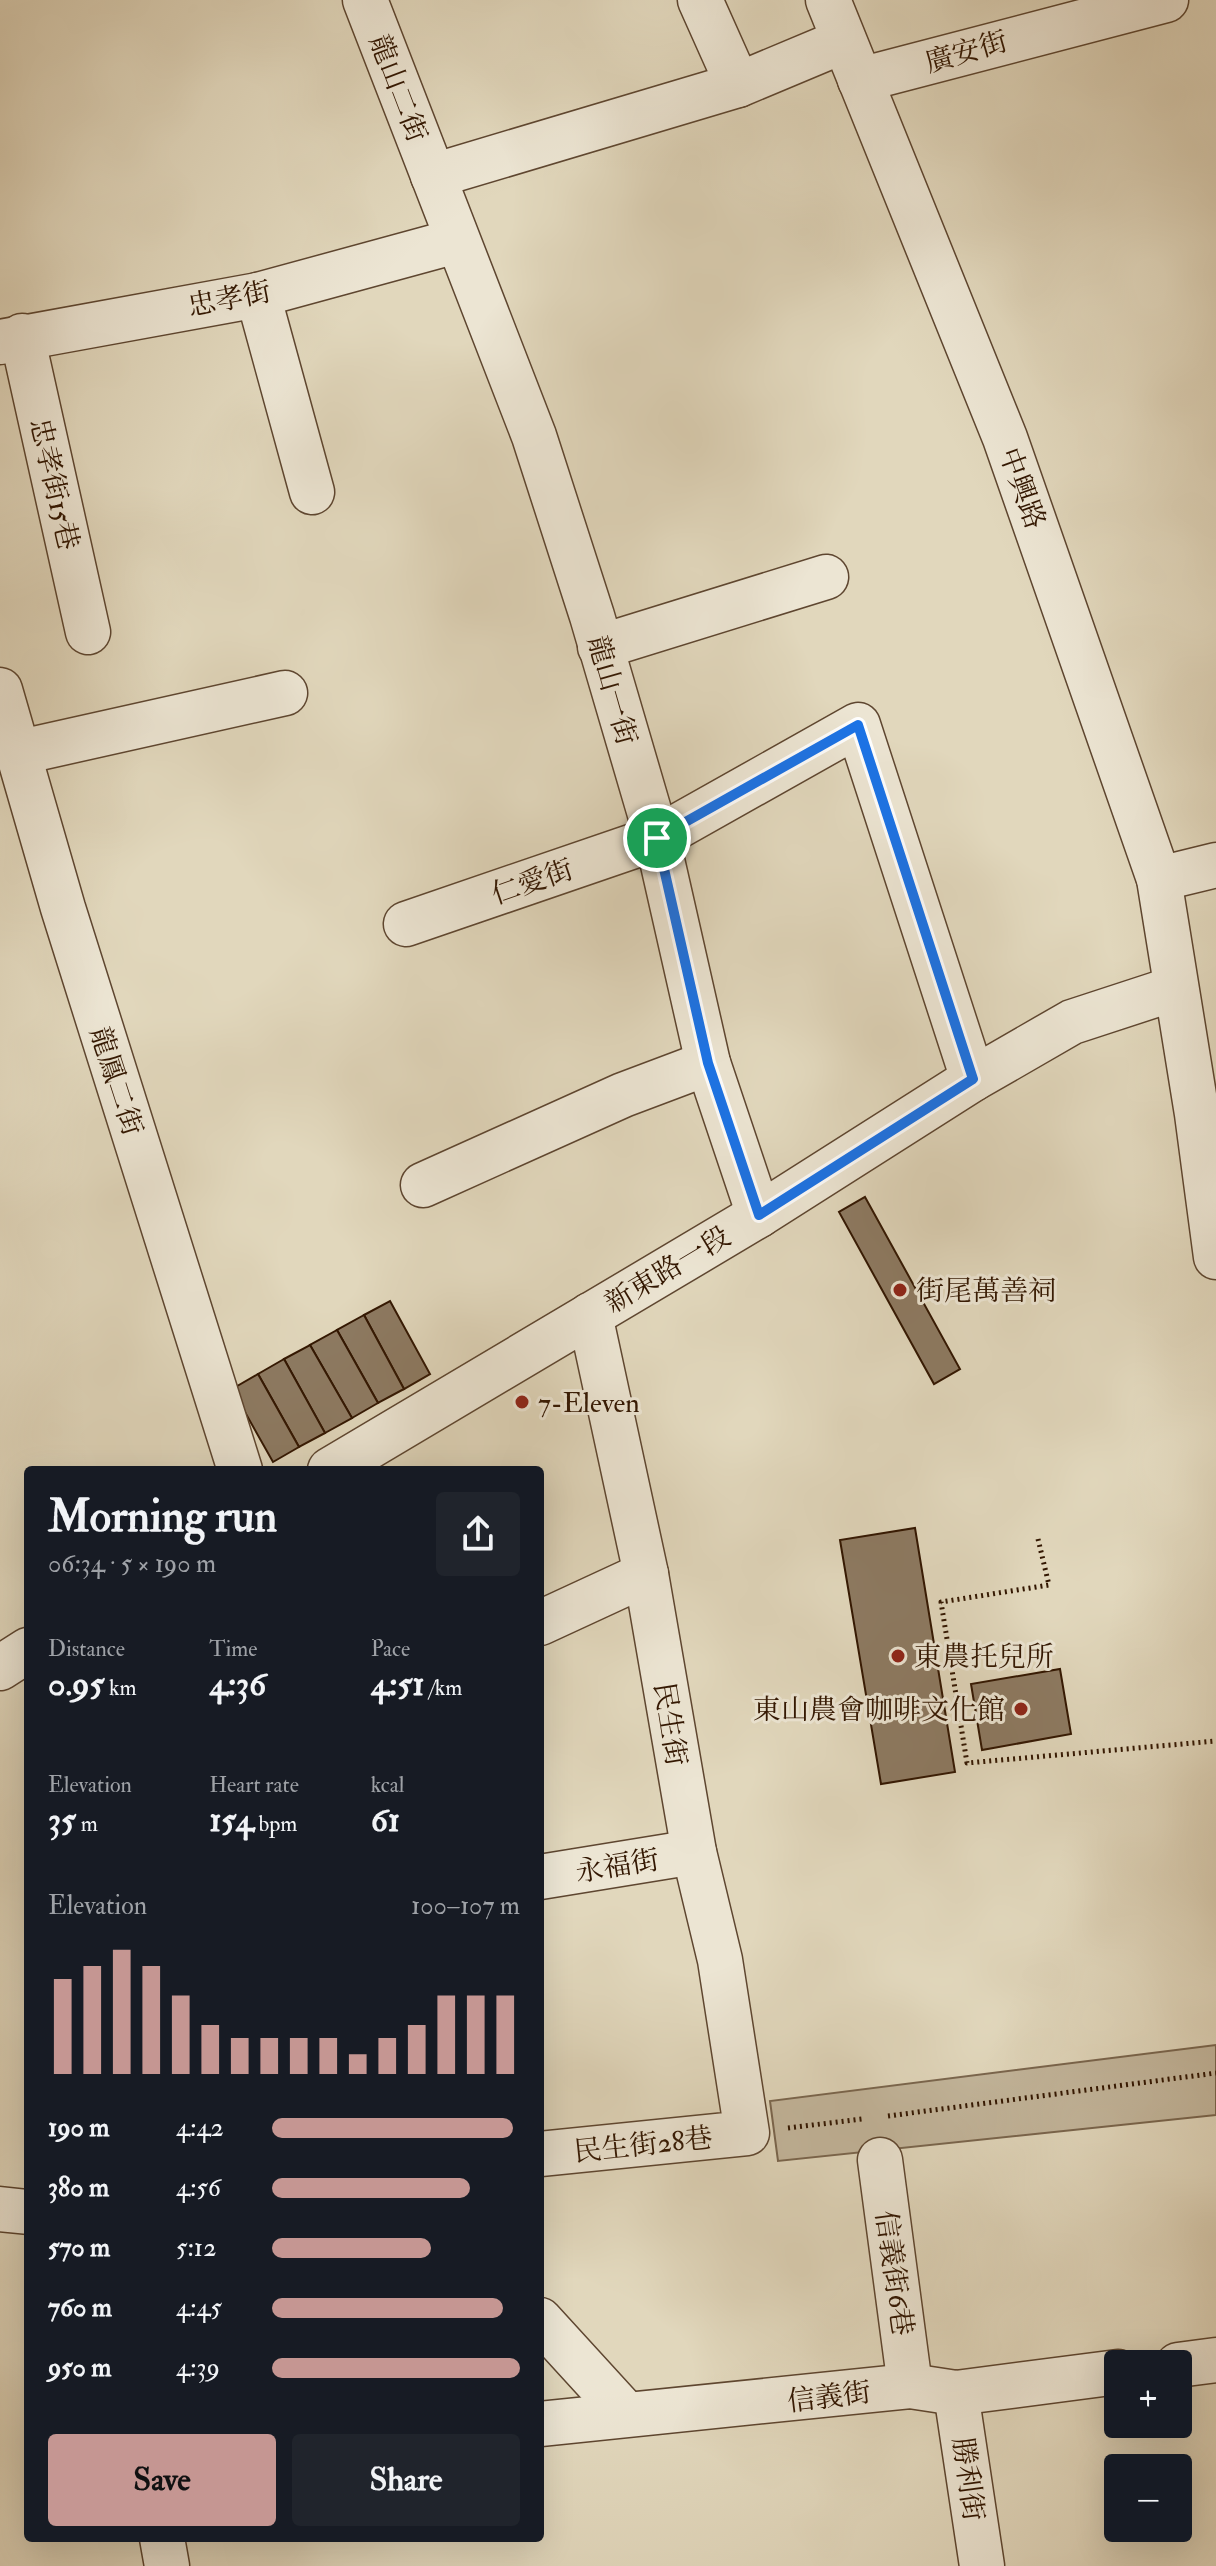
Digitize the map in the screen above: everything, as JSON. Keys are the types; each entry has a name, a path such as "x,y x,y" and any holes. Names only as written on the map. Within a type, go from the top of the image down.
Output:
{"street":[{"name":"龍山二街","path":"365,0 433,176"},
{"path":"700,0 738,85"},
{"name":"中興路","path":"828,0 1005,438 1159,879 1176,988 1207,1122"},
{"name":"廣安街","path":"852,61 1166,0"},
{"path":"433,176 738,85 852,61"},
{"name":"龍山一街","path":"433,176 534,436 657,838 708,1063 759,1215"},
{"name":"忠孝街","path":"11,339 258,295 456,241"},
{"path":"258,295 312,492"},
{"name":"忠孝街15巷","path":"11,339 88,632"},
{"path":"600,647 826,577"},
{"name":"龍鳳二街","path":"0,690 21,752 63,908 239,1466"},
{"path":"21,752 285,693"},
{"name":"仁愛街","path":"406,924 657,838 858,725 973,1079"},
{"path":"1159,879 1216,865"},
{"name":"新東路一段","path":"337,1466 759,1215 973,1079 1072,1022 1176,988"},
{"path":"423,1185 623,1095 708,1063"},
{"path":"1207,1122 1216,1257"},
{"name":"民生街","path":"590,1315 646,1574 694,1852 720,1960 747,2133"},
{"path":"544,1621 646,1574"},
{"path":"0,1668 24,1653"},
{"name":"永福街","path":"544,1876 694,1852"},
{"name":"民生街28巷","path":"544,2154 747,2133"},
{"name":"信義街6巷","path":"880,2160 910,2386"},
{"path":"0,2209 24,2212"},
{"path":"544,2324 625,2413"},
{"path":"1192,2363 1216,2360"},
{"name":"信義街","path":"544,2423 910,2386 956,2393 1104,2374"},
{"name":"勝利街","path":"956,2393 982,2566"}],"path":[{"path":"1038,1539 1049,1585 941,1602 967,1763 1216,1741"},
{"path":"747,2133 1216,2073"}],"shaded area":[{"path":"1216,2045 1216,2115 778,2161 770,2101"}],"building":[{"name":"街尾萬善祠","path":"865,1197 960,1369 934,1384 839,1212"},
{"path":"390,1301 430,1374 404,1389 364,1315"},
{"path":"364,1315 404,1389 378,1403 337,1330"},
{"path":"337,1330 378,1403 352,1418 310,1345"},
{"path":"310,1345 352,1418 325,1433 284,1359"},
{"path":"284,1359 325,1433 299,1447 258,1374"},
{"path":"258,1374 299,1447 273,1462 232,1389"},
{"name":"東農托兒所","path":"915,1528 955,1772 881,1784 840,1540"},
{"name":"東山農會咖啡文化館","path":"1060,1669 1071,1734 982,1750 971,1684"}],"place":[{"name":"街尾萬善祠","path":"900,1290"},
{"name":"7-Eleven","path":"522,1402"},
{"name":"東農托兒所","path":"898,1656"},
{"name":"東山農會咖啡文化館","path":"1021,1709"}],"route":[{"path":"858,725 973,1079 759,1215 708,1063 657,838 858,725"}]}
